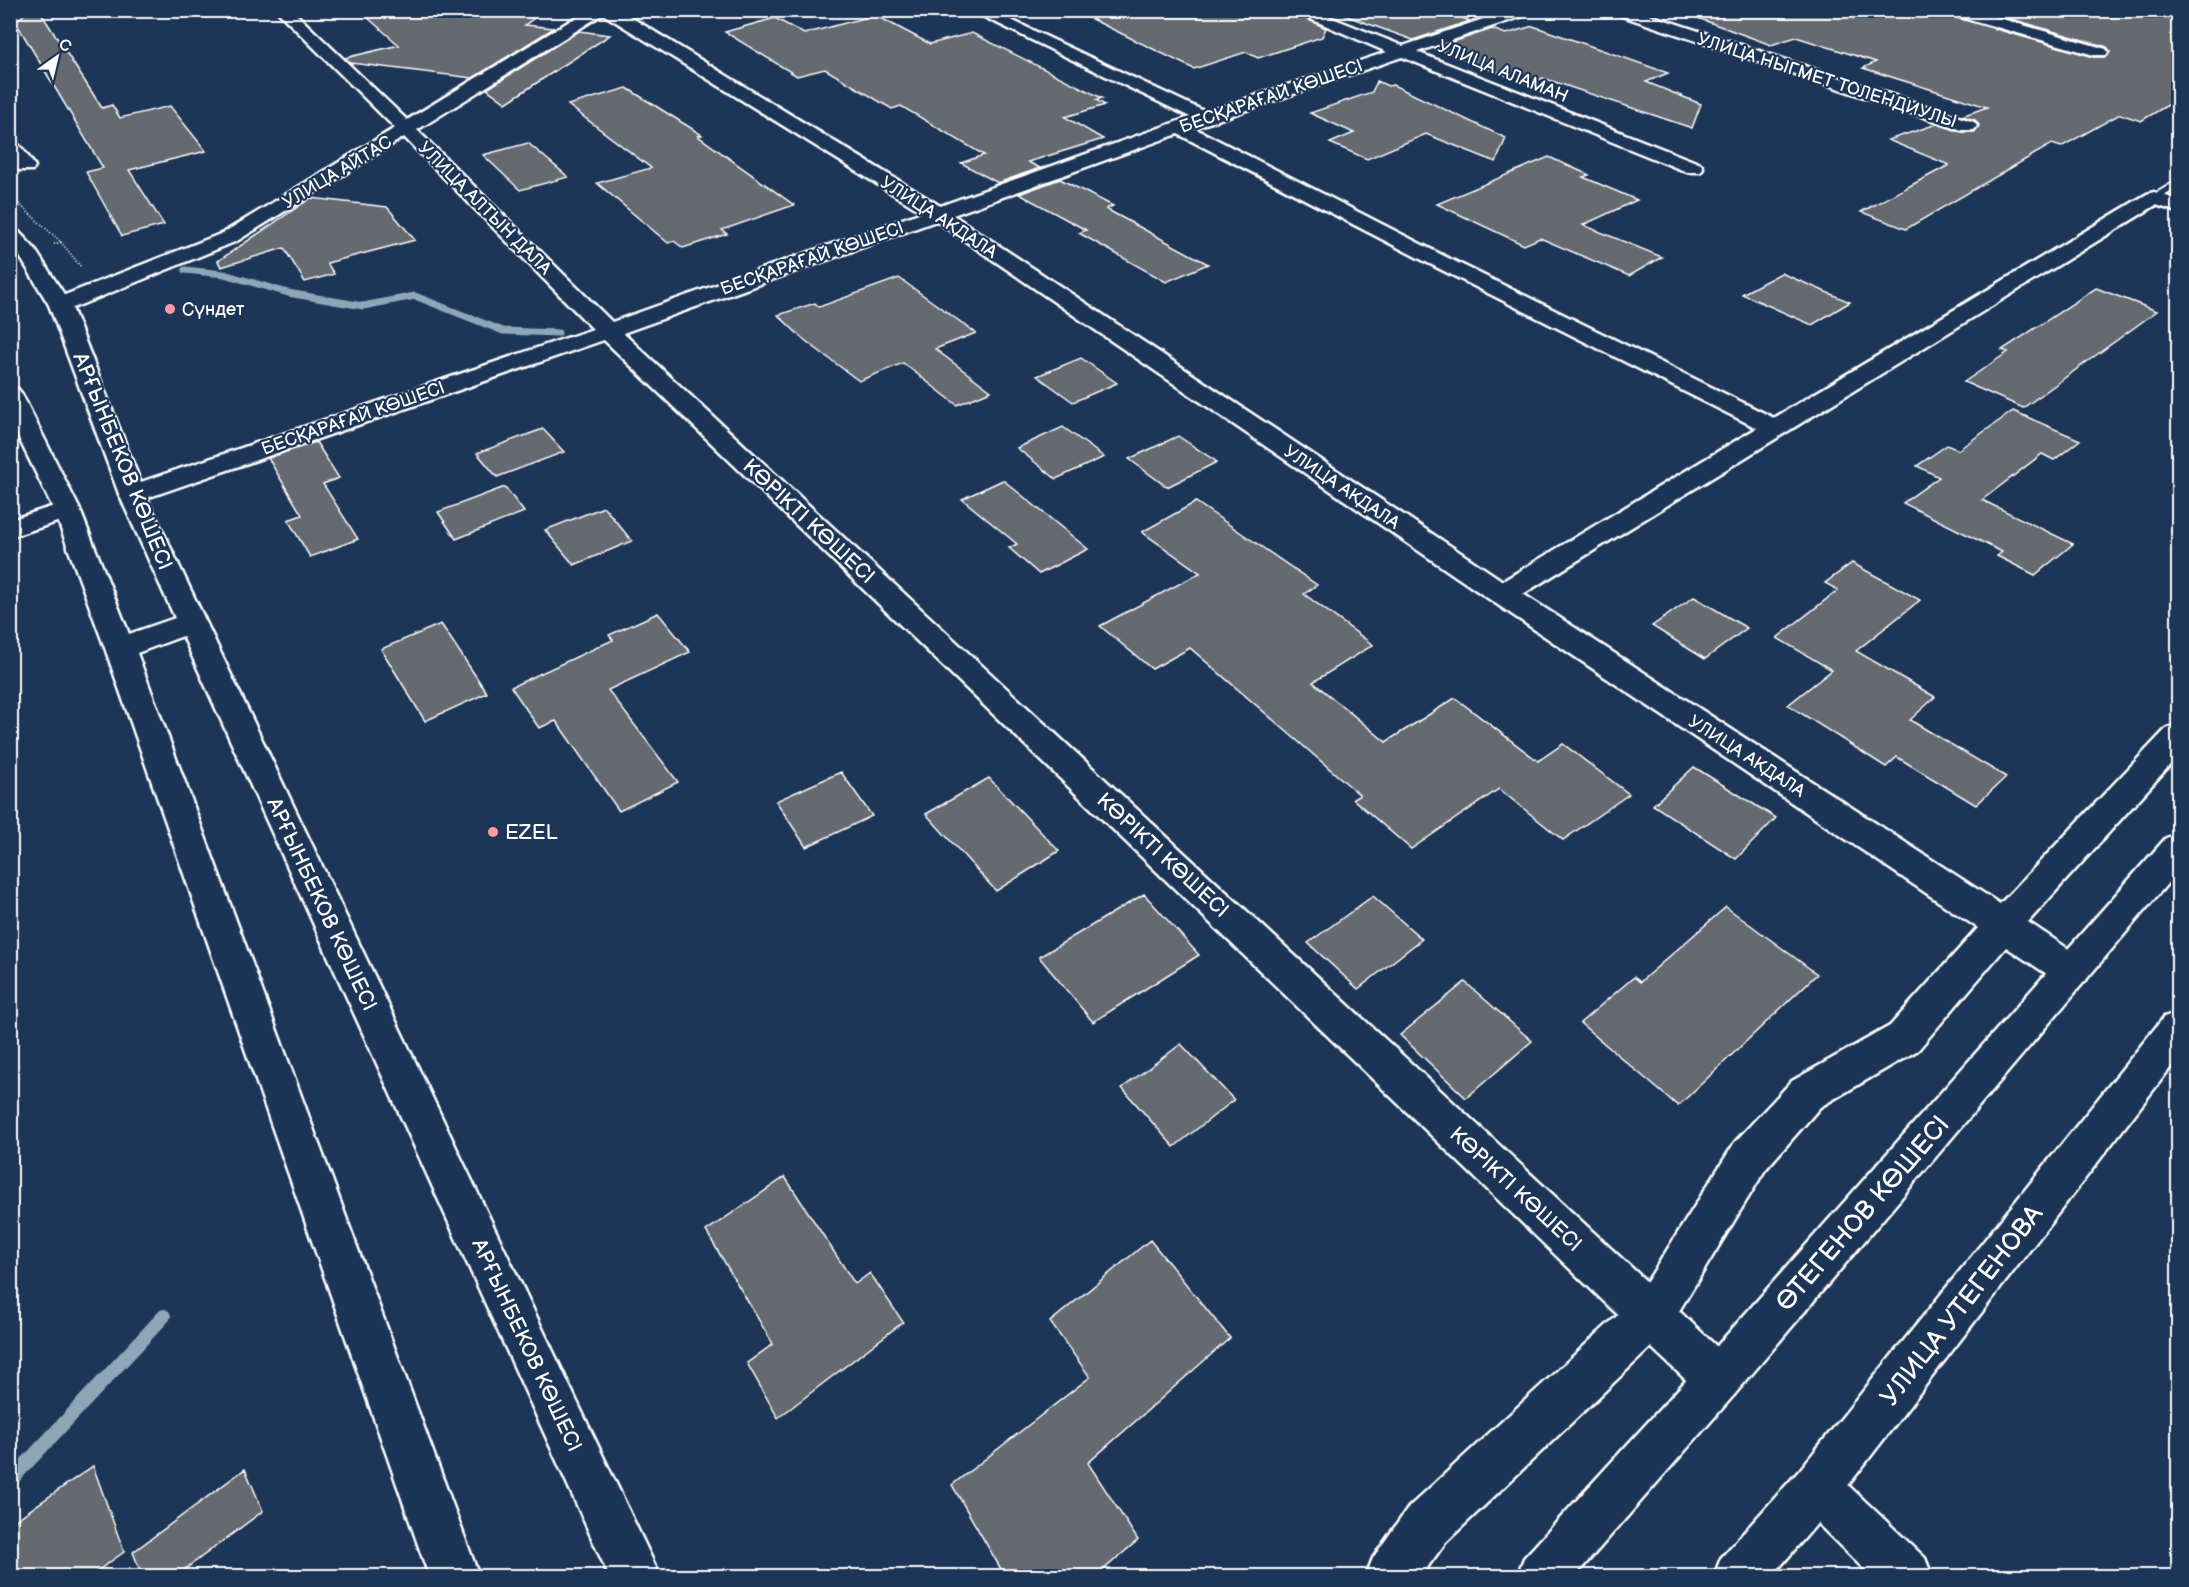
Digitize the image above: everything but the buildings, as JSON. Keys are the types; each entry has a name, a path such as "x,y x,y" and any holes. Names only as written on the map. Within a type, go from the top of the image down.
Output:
{"street":[{"name":"УЛИЦА АЛТЫН ДАЛА","path":"283,10 608,331"},
{"name":"УЛИЦА АЙТАС","path":"60,305 230,237 598,10"},
{"name":"УЛИЦА АКДАЛА","path":"608,10 939,214 1502,594 2072,970"},
{"path":"977,10 1205,118"},
{"name":"УЛИЦА АЛАМАН","path":"1297,10 1694,168"},
{"name":"БЕСҚАРАҒАЙ КӨШЕСІ","path":"132,494 608,331 1205,118 1527,10"},
{"name":"УЛИЦА НЫГМЕТ ТОЛЕНДИУЛЫ","path":"1618,10 1968,126"},
{"path":"1953,10 2100,52"},
{"path":"1178,128 1775,428"},
{"path":"10,145 26,166"},
{"path":"1502,594 2154,198 2178,206"},
{"name":"АРҒЫНБЕКОВ КӨШЕСІ","path":"10,234 27,252 60,305 132,494 635,1576"},
{"name":"КӨРІКТІ КӨШЕСІ","path":"608,331 1718,1379"},
{"path":"10,394 67,510 120,648 454,1576"},
{"path":"10,529 67,510"},
{"path":"120,648 191,623"},
{"path":"1391,1576 1427,1525 1651,1316 1750,1156 1806,1094 1904,1038 2003,925 2178,736"},
{"name":"ӨТЕГЕНОВ КӨШЕСІ","path":"1542,1576 1718,1379 2178,848"},
{"name":"УЛИЦА УТЕГЕНОВА","path":"1739,1576 1816,1488 2178,1029"},
{"path":"1816,1488 1908,1576"}],"lane":[{"path":"2154,198 2178,183"}],"waterway":[{"path":"185,270 224,274 288,293 363,306 415,296 503,331 558,333"},
{"path":"10,1481 164,1316"}],"place":[{"name":"Сүндет","path":"170,309"},
{"name":"EZEL","path":"493,832"}]}
